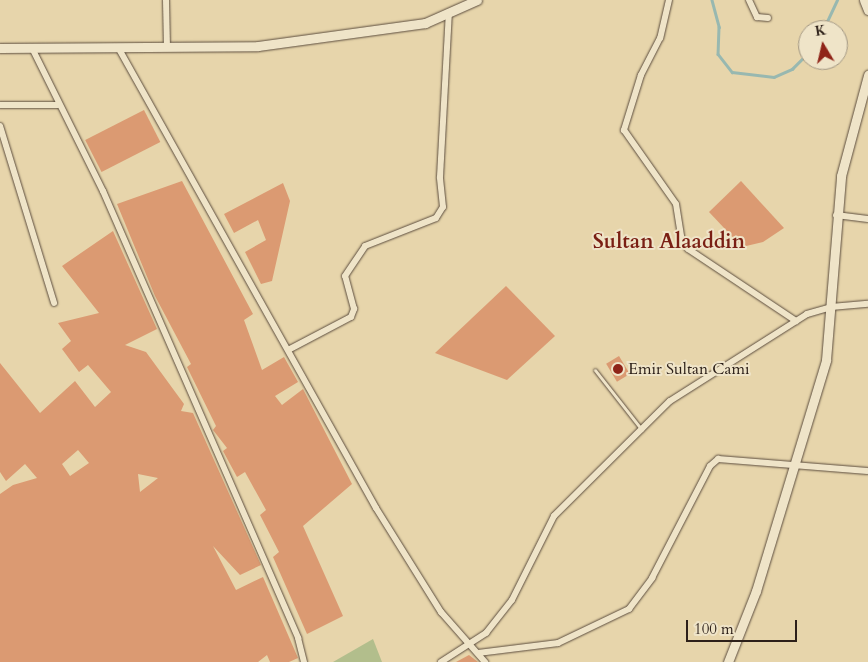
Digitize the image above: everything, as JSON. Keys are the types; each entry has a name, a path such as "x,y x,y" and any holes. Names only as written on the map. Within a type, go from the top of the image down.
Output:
{"street":[{"path":"166,0 167,48"},
{"path":"0,48 119,49 258,46 425,23 477,0"},
{"path":"668,0 660,38 641,75 624,130 676,204 682,240 688,249 796,321"},
{"path":"749,0 757,17 768,18"},
{"path":"864,0 868,10"},
{"path":"290,349 351,317 354,309 345,276 365,246 436,218 444,207 440,177 449,12"},
{"path":"32,48 58,105 103,191 298,638 304,662"},
{"path":"119,49 290,349 376,508 441,612 471,642 486,662"},
{"path":"728,662 796,465 826,360 836,215 847,146 868,75"},
{"path":"0,105 58,105"},
{"path":"0,126 54,303"},
{"path":"836,215 868,220"},
{"path":"441,662 486,634 512,600 554,516 670,401 796,321 831,306 868,304"},
{"path":"478,652 558,643 629,609 652,578 710,466 718,460 868,471"}],"lane":[{"path":"595,370 642,430"}],"green space":[{"path":"373,639 382,662 333,662"}],"building":[{"path":"144,110 160,142 102,172 85,140"},
{"path":"182,181 253,314 244,320 262,370 284,357 298,382 275,396 282,405 303,389 352,484 303,526 343,616 307,634 273,557 279,552 260,515 266,510 245,472 237,477 223,451 227,448 213,430 216,426 187,367 191,364 155,296 117,204"},
{"path":"741,181 784,228 763,242 742,247 709,212"},
{"path":"283,183 290,201 272,281 261,284 245,252 266,240 258,220 234,233 224,214"},
{"path":"113,231 157,329 125,345 146,352 184,404 181,411 193,413 261,565 240,575 213,546 236,590 263,577 298,658 289,662 270,662 267,655 258,662 0,662 0,494 13,485 37,478 25,464 6,481 0,472 0,363 40,413 75,381 95,407 111,392 88,365 79,372 62,349 71,341 58,323 99,313 62,266","holes":["78,450 89,463 70,476 62,464","138,474 158,478 140,492"]},
{"path":"506,286 555,336 507,380 435,353"},
{"name":"Emir Sultan Cami","path":"619,356 630,374 617,382 606,364"},
{"path":"469,655 478,662 456,662"}],"waterway":[{"path":"712,0 719,27 718,54 732,72 774,77 792,69 798,63"},
{"path":"828,20 837,0"}],"place":[{"name":"Emir Sultan Cami","path":"618,369"}],"district":[{"name":"Sultan Alaaddin","path":"669,242"}]}
